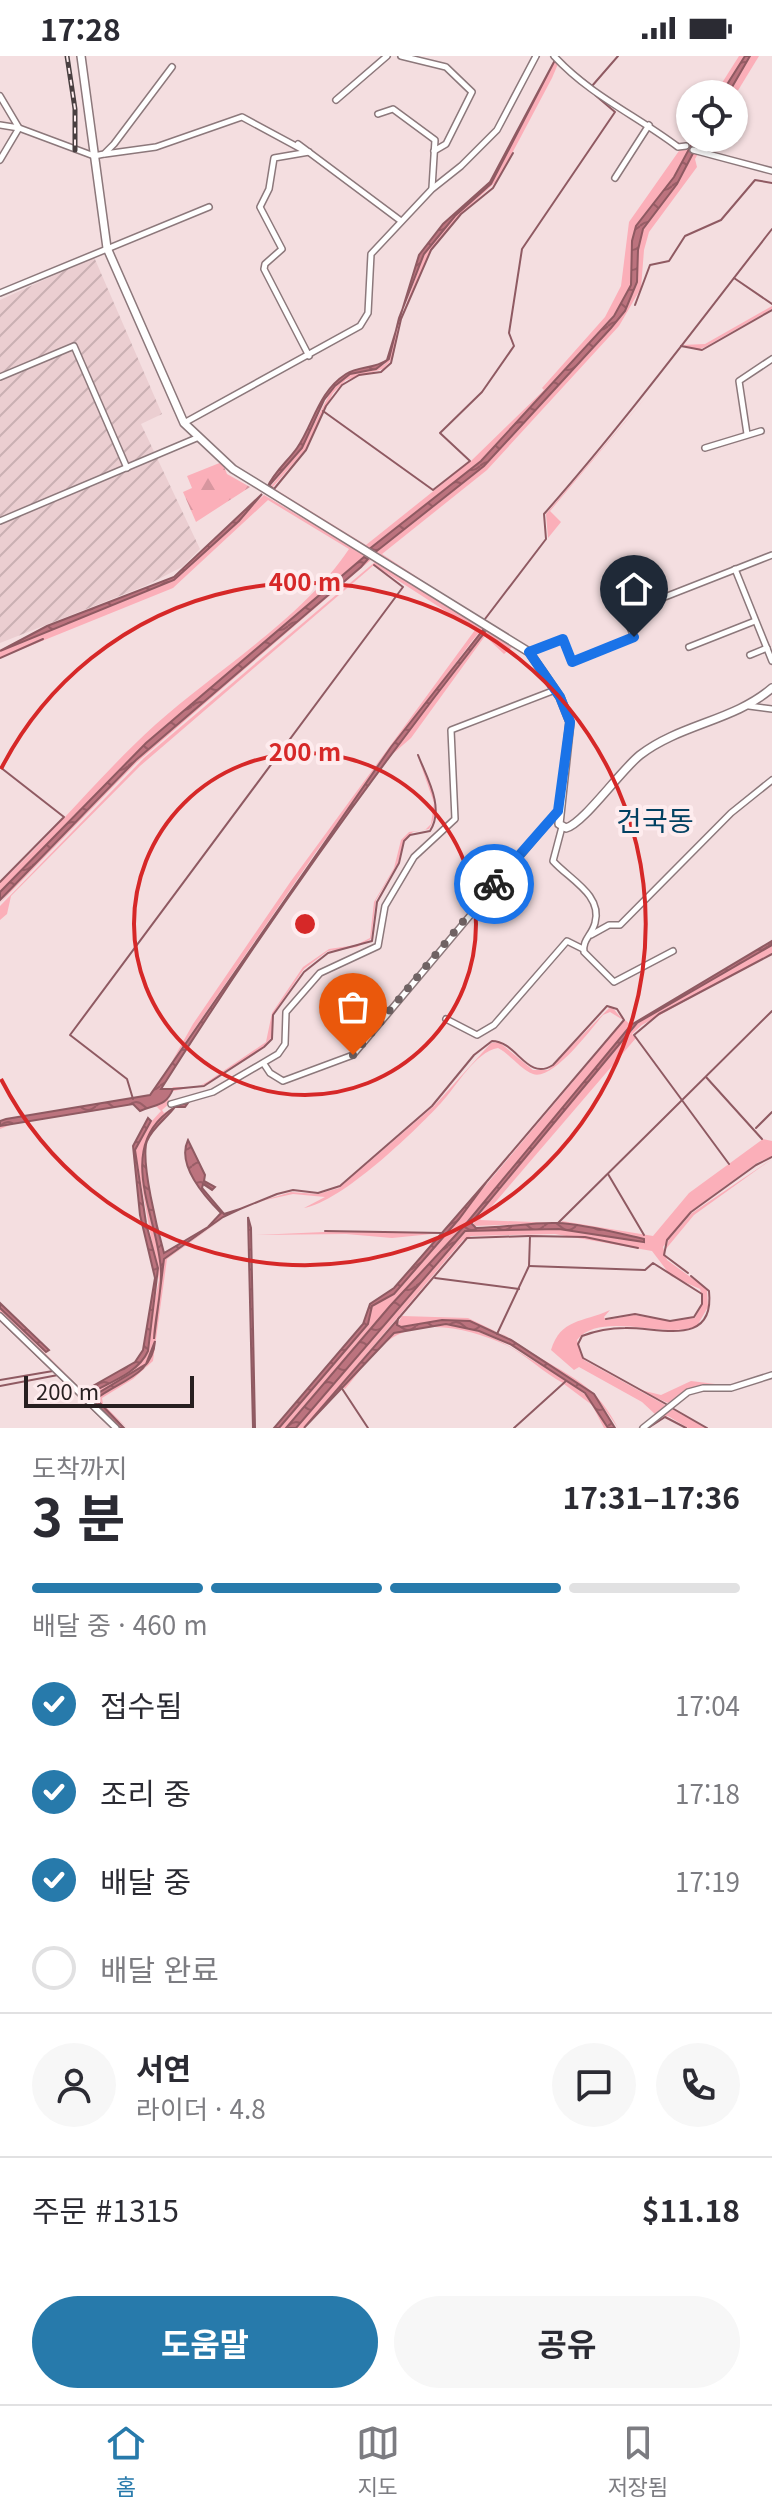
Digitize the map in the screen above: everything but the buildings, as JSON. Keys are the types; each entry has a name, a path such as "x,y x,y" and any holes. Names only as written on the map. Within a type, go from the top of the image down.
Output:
{"street":[{"path":"81,56 107,248 184,423 233,469 529,652 556,689 570,722 557,821 562,827"},
{"path":"336,100 352,83 387,56"},
{"path":"401,56 446,67 472,92 446,144 434,151"},
{"path":"184,423 309,356 365,321 371,254 432,189 461,166 497,130 536,56"},
{"path":"554,56 617,109 649,125 676,145"},
{"path":"104,154 172,67"},
{"path":"0,96 19,128"},
{"path":"378,114 393,109 435,140 432,189"},
{"path":"0,125 19,128 94,156 156,147 242,117 297,149 309,152"},
{"path":"615,178 649,125"},
{"path":"0,160 19,128"},
{"path":"298,144 401,221"},
{"path":"309,152 274,158 269,189 260,207 282,249 265,264 264,269 309,356"},
{"path":"701,152 772,171"},
{"path":"0,293 107,248 178,223 209,207"},
{"path":"0,377 74,346 127,468"},
{"path":"747,434 739,381 772,359"},
{"path":"705,448 761,431"},
{"path":"0,521 199,437"},
{"path":"529,652 563,639 572,662 634,637 624,613 772,555"},
{"path":"735,569 772,661"},
{"path":"689,647 755,621"},
{"path":"750,655 767,648"},
{"path":"562,827 579,823 629,764 651,746 749,706 772,688"},
{"path":"171,1104 213,1092 264,1064 282,1050 286,1012 320,973 378,946 385,906 401,877 423,845 452,823 451,730 556,689"},
{"path":"749,706 772,709"},
{"path":"589,935 609,925 620,925 749,796 772,780"},
{"path":"264,1064 270,1073 283,1081 353,1055 558,811"},
{"path":"562,827 553,861 590,895 596,921 583,949"},
{"path":"446,1019 477,1035 494,1025 567,941 583,949 614,982 673,951"},
{"path":"0,1316 116,1428"},
{"path":"643,1428 670,1405 695,1390 731,1388 772,1375"}],"shaded area":[{"path":"94,257 162,414 141,424 200,549 182,567 145,586 0,643 0,300"}],"green space":[{"path":"739,56 745,56 730,80 724,80"},
{"path":"750,56 759,56 744,80 736,80"},
{"path":"555,60 558,64 552,78 498,180 461,214 431,250 401,319 393,358 383,369 346,380 333,393 305,450 271,486 302,448 331,391 350,374 372,371 385,364 424,254 455,216 491,184"},
{"path":"678,152 687,152 674,177 636,226 632,241 631,285 622,306 481,461 368,550 268,489 275,489 366,545 471,461 544,390 542,388 605,317 621,286 629,222"},
{"path":"694,152 699,152 695,159 697,167 649,232 644,250 641,288 619,326 487,470 382,554 486,622 373,554 484,466 611,328 637,282 638,250 643,229 677,184"},
{"path":"772,306 772,309 705,347 697,350 682,345 705,344"},
{"path":"647,396 550,511 561,522 548,538 546,514"},
{"path":"222,462 227,474 250,487 196,522 183,492 192,488 187,476"},
{"path":"264,495 372,559 136,763 0,903 19,879 136,760 368,559 364,557 146,743 0,892 0,883 135,744 179,704 284,620 330,574 349,549 268,500 173,588 0,658 0,651 174,580"},
{"path":"376,561 512,647 504,654 485,636 411,738 389,757 481,630 316,852 171,1063 193,1024 291,881 475,630 374,565 140,766 11,896 7,914 0,920 0,906 144,758"},
{"path":"417,754 434,801 435,811 433,820 429,829 425,830 431,824 434,803"},
{"path":"421,830 404,840 398,863 376,900 371,939 357,947 328,951 304,969 273,1014 272,1037 262,1048 207,1084 200,1085 266,1042 272,1013 303,967 329,949 356,945 370,938 374,902 394,868 401,840 409,832"},
{"path":"772,945 772,953 642,1025 632,1034 636,1038 480,1220 557,1223 472,1226 504,1180 637,1023"},
{"path":"611,1006 623,1020 610,1012 603,1015 561,1062 551,1070 541,1074 528,1072 498,1048 482,1056 414,1131 338,1193 304,1208 325,1197 293,1194 261,1201 291,1192 318,1194 339,1188 434,1106 491,1043 499,1042 533,1070 548,1070"},
{"path":"625,1020 631,1025 465,1225 390,1306 286,1428 279,1428 361,1333 372,1306 394,1294"},
{"path":"173,1087 193,1087 169,1092"},
{"path":"168,1099 170,1103 162,1110 164,1113 188,1100 188,1103 162,1117 150,1133 144,1151 145,1190 159,1251 161,1283 164,1260 227,1216 167,1259 153,1361 133,1379 102,1398 103,1404 127,1428 95,1400 146,1367 153,1342 146,1364 91,1398 117,1428 0,1315 0,1308 87,1395 142,1361 159,1280 135,1150 142,1132 161,1111 156,1106"},
{"path":"119,1107 13,1124 0,1129 0,1126 14,1121"},
{"path":"763,1139 772,1141 772,1156 757,1163 691,1211 663,1247 667,1260 707,1289 708,1307 697,1326 669,1330 602,1327 588,1331 577,1340 584,1360 667,1406 656,1415 642,1402 579,1367 574,1370 551,1350 560,1332 567,1327 610,1310 604,1317 606,1320 634,1315 670,1321 695,1318 703,1302 700,1289 671,1276 652,1251 555,1234 471,1236 463,1240 304,1428 296,1428 465,1231 559,1229 644,1239 560,1225 562,1221 653,1236 689,1193"},
{"path":"772,1159 694,1215 665,1250 669,1239 692,1213"},
{"path":"324,1232 442,1233 392,1238 346,1234 256,1235"},
{"path":"402,1316 468,1318 497,1332 456,1320 401,1327 397,1325"},
{"path":"436,1324 454,1325 504,1343 566,1380 563,1383 556,1379 506,1345 449,1328 420,1328 405,1332 380,1348 394,1333"},
{"path":"500,1333 566,1373 594,1394"},
{"path":"371,1357 345,1389 342,1387"},
{"path":"567,1381 591,1399 608,1428 604,1428 592,1405 564,1384"},
{"path":"691,1381 731,1386 698,1386 668,1403 637,1389 661,1395"},
{"path":"670,1408 706,1428 688,1428 668,1416 658,1419"}],"water":[{"path":"745,56 750,56 736,80 730,80"},
{"path":"555,60 491,184 455,216 424,254 403,309 419,255 443,224 490,182"},
{"path":"687,152 694,152 677,184 643,229 638,250 637,282 625,311 484,466 373,554 368,550 481,461 614,316 631,285 632,241 636,226 674,177"},
{"path":"396,331 389,359 376,369 350,374 335,386 324,400 302,448 267,488 297,448 329,390 346,374 387,360"},
{"path":"262,494 239,521 174,580 0,651 47,626 174,577"},
{"path":"364,557 368,559 361,567 136,760 0,900 0,892 146,743"},
{"path":"483,630 485,632 400,742 277,913 161,1089 173,1089 167,1099 140,1111 133,1104 0,1126 0,1121 6,1119 150,1095 391,747"},
{"path":"772,941 772,945 637,1023 471,1223 476,1228 568,1224 644,1239 644,1242 559,1229 465,1231 296,1428 286,1428 390,1306 465,1225 631,1025"},
{"path":"175,1107 153,1131 145,1150 151,1196 164,1253 208,1227 221,1213 200,1189 189,1170 185,1150 188,1140 205,1175 204,1181 215,1187 212,1190 203,1184 202,1188 224,1214 240,1209 223,1217 164,1259 161,1287 159,1252 142,1171 143,1151 150,1133 162,1117"},
{"path":"148,1118 151,1121 135,1150 146,1223 158,1268 148,1351 130,1372 87,1395 84,1391 135,1362 143,1350 155,1278 140,1215 133,1146"},
{"path":"488,1180 459,1219 394,1294 372,1306 368,1324 279,1428 274,1428 363,1324 370,1304 394,1288"},
{"path":"248,1217 251,1228 255,1428 253,1428"},
{"path":"0,1303 49,1350 46,1352 0,1308"},
{"path":"398,1319 397,1325 401,1327 442,1320 470,1321 511,1340 594,1394 615,1428 608,1428 585,1393 510,1344 479,1331 446,1324 394,1333 304,1428"},
{"path":"155,1341 153,1353 148,1362 142,1370 96,1399 124,1428 120,1428 90,1398 146,1364"}],"waterway":[{"path":"568,67 592,86 618,56"},
{"path":"323,411 433,490 470,461 440,433 482,392 514,346 509,333 522,249 615,112 595,95"},
{"path":"270,486 274,489 306,450 326,406 342,385 359,375 381,372 391,363 401,319 431,250 461,214 493,188 513,153"},
{"path":"635,305 650,265 669,261 685,236 721,220 755,180 772,183"},
{"path":"485,619 546,539 544,514 632,409 772,229"},
{"path":"734,278 772,304"},
{"path":"681,346 702,350 772,310"},
{"path":"133,1099 127,1079 70,1035 403,587 374,565"},
{"path":"0,658 43,639"},
{"path":"173,1089 204,1086 264,1047 272,1039 273,1015 304,972 328,953 372,941 377,902 399,863 404,841 410,835 430,831 434,822 433,793 418,755"},
{"path":"0,767 64,817 0,882"},
{"path":"729,1164 634,1035 659,1014 772,954"},
{"path":"240,1209 293,1190 318,1193 340,1186 432,1106 474,1055 492,1041 508,1047 529,1065 544,1069 553,1065 607,1006 617,1009 624,1020 488,1180"},
{"path":"558,1223 772,1011"},
{"path":"706,1077 762,1139"},
{"path":"756,1128 772,1112"},
{"path":"688,1273 664,1255 667,1240 691,1212 772,1157"},
{"path":"608,1174 644,1235"},
{"path":"325,1231 443,1233"},
{"path":"398,1319 467,1238 529,1236"},
{"path":"497,1334 529,1266 530,1236 585,1237 638,1248"},
{"path":"529,1266 645,1270 653,1263 702,1294 702,1304 694,1317 670,1321 635,1314 606,1319"},
{"path":"666,1404 583,1358 578,1344 582,1336 608,1329 668,1331 694,1327 703,1321 709,1309 709,1291 691,1276"},
{"path":"435,1278 519,1289"},
{"path":"0,1320 112,1428"},
{"path":"0,1380 53,1371"},
{"path":"0,1386 58,1375"},
{"path":"514,1428 566,1381"},
{"path":"341,1387 368,1428"},
{"path":"672,1408 707,1428"},
{"path":"648,1428 665,1417 686,1428"}],"railway":[{"path":"67,56 75,109 75,150"}],"way so far":[{"path":"353,1055 494,884"}],"district":[{"name":"건국동","path":"655,819"}],"route":[{"path":"494,884 558,811 570,722 560,697 529,652 563,639 572,662 634,637"}]}
